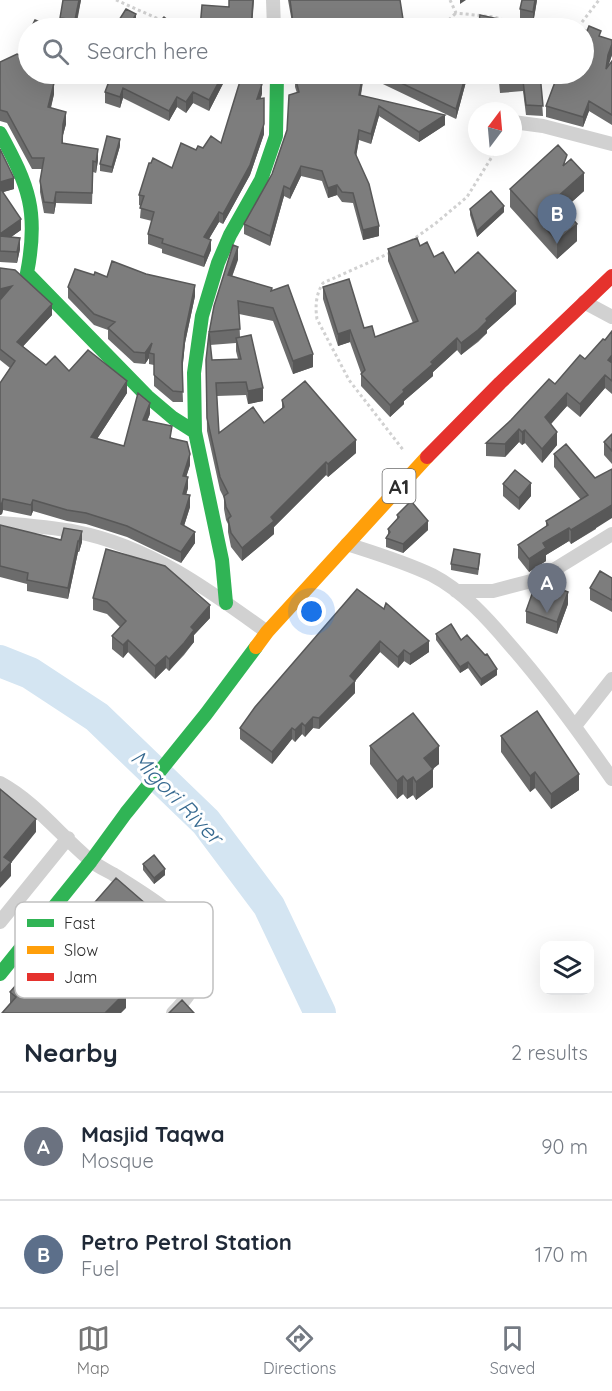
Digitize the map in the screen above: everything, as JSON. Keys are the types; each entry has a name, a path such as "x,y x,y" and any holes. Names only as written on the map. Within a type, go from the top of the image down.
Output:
{"main road":[{"path":"226,603 222,560 195,432 194,373 201,316 218,263 230,235 261,180 270,157 276,136 277,84"},
{"path":"0,133 26,182 33,216 34,235 27,273 147,396 173,418 195,432"},
{"name":"A1","path":"58,902 206,714 267,632 416,468 500,382 612,276"},
{"name":"A1","path":"0,974 15,955"}],"street":[{"path":"273,0 274,18"},
{"path":"522,123 543,126 612,144"},
{"path":"9,271 27,273"},
{"path":"584,302 612,317"},
{"path":"0,523 78,532 111,541 150,557 189,577 267,632"},
{"path":"456,591 493,591 539,579 612,534"},
{"path":"347,543 432,576 456,591 490,622 530,668 612,779"},
{"path":"575,726 612,679"},
{"path":"0,783 16,792 91,861 154,902"},
{"path":"16,902 68,838"},
{"path":"0,922 15,903"},
{"path":"173,1013 185,998"}],"path":[{"path":"116,0 156,18"},
{"path":"450,0 456,13"},
{"path":"585,18 600,0"},
{"path":"451,18 456,13 497,18"},
{"path":"406,244 467,197 492,156"},
{"path":"398,249 323,283 317,292 316,311 317,319 349,380 416,468"}],"building":[{"path":"63,0 79,0 75,18 60,18"},
{"path":"229,0 253,0 252,18 201,18 202,5 229,7"},
{"path":"290,0 400,0 403,18 292,18"},
{"path":"522,0 535,0 533,12 520,9"},
{"path":"126,9 136,14 134,18 120,18"},
{"path":"594,28 601,31 599,36 612,40 606,69 612,61 612,115 589,101 583,117 546,106 554,84 594,84"},
{"path":"17,54 18,84 54,84 48,107 66,112 62,143 98,149 96,162 93,161 92,193 56,192 54,203 44,202 40,181 44,158 32,158 7,112 0,110 0,62"},
{"path":"108,84 218,84 209,100 193,92 186,102 177,97 169,111 123,88 120,97 105,92"},
{"path":"239,84 262,84 257,99 264,98 264,124 250,165 223,214 219,212 204,237 211,240 204,257 162,243 163,239 148,234 154,212 140,208 144,196 139,195 149,163 153,158 172,168 181,143 196,150 198,146 203,148 211,136 221,143"},
{"path":"297,84 361,84 359,95 445,115 419,132 379,106 371,134 359,130 355,153 369,184 379,226 363,230 353,193 342,192 337,185 328,188 322,171 301,166 290,189 284,186 270,236 244,224 272,174 287,130 289,95 299,92"},
{"path":"403,84 463,84 456,109"},
{"path":"523,84 541,84 543,106 526,105"},
{"path":"107,136 120,139 112,167 100,164"},
{"path":"558,145 567,155 563,166 571,159 584,173 555,199 577,224 557,241 510,189"},
{"path":"0,149 14,178 0,182"},
{"path":"0,188 21,219 0,234"},
{"path":"491,191 504,206 477,231 470,209"},
{"path":"0,236 20,238 17,252 0,251"},
{"path":"417,238 420,246 427,242 434,257 443,252 455,273 478,252 516,291 486,319 487,321 478,330 461,343 457,338 390,405 361,374 365,370 350,330 338,334 323,287 349,279 364,328 372,326 375,337 418,321 388,249"},
{"path":"233,245 238,247 228,275 272,288 271,291 288,285 313,354 293,361 273,308 238,301 240,329 209,332 214,306"},
{"path":"112,261 146,274 195,285 185,332 182,362 183,392 173,391 154,375 154,354 149,353 152,343 145,353 134,352 108,328 115,322 94,314 68,287 75,269 94,275 95,272 107,277"},
{"path":"0,268 15,270 52,304 17,342 46,365 55,356 69,371 88,350 127,381 91,437 124,446 138,393 150,403 143,420 172,426 170,438 187,442 190,454 183,476 188,477 183,494 190,495 181,524 195,532 181,552 127,526 86,513 33,500 31,505 3,499 0,504 0,383 15,361 0,349 0,300 12,286 0,289"},
{"path":"612,331 612,355 608,360 612,363 612,381 605,375 580,404 567,393 545,417 557,432 542,449 525,430 522,432 519,429 505,444 486,443 549,379 555,384 580,355 585,359"},
{"path":"209,333 212,360 241,359 236,338 251,335 263,388 248,391 246,382 216,383 219,433 253,407 264,423 284,407 282,400 305,381 356,440 328,464 326,462 271,517 274,521 242,548 231,533 228,519 231,516 224,496 228,493 220,477 207,418 206,360"},
{"path":"612,434 612,451 604,442"},
{"path":"566,444 595,478 612,469 612,505 571,530 569,528 543,543 546,548 529,559 518,545 548,525 546,521 588,495 554,454"},
{"path":"515,470 531,483 519,498 503,484"},
{"path":"411,501 428,521 403,544 386,538 390,532 388,529 399,517 397,515"},
{"path":"0,525 61,540 64,528 82,531 68,588 27,580 28,573 0,566"},
{"path":"106,549 165,566 210,605 191,627 194,630 184,643 169,659 166,656 155,666 128,640 123,645 112,636 126,621 107,602 93,598"},
{"path":"454,549 480,554 478,569 451,564"},
{"path":"600,571 612,578 612,600 590,588"},
{"path":"537,580 568,592 557,622 526,611"},
{"path":"357,589 384,609 386,603 429,641 410,654 404,650 398,657 380,641 350,676 355,681 319,718 313,717 305,726 302,723 295,730 292,728 272,752 240,728 255,707"},
{"path":"451,624 461,640 467,635 485,655 487,654 497,669 481,679 468,662 460,667 436,634"},
{"path":"537,711 579,774 551,794 535,772 530,776 501,736"},
{"path":"413,713 439,746 424,758 433,769 416,782 413,777 407,781 403,776 397,781 370,746"},
{"path":"0,789 36,819 4,857 11,862 0,874"},
{"path":"154,855 165,869 154,878 143,864"},
{"path":"116,878 144,902 95,902"},
{"path":"15,986 15,996 10,992"},
{"path":"15,998 120,998 105,1013 2,1013"},
{"path":"182,1000 194,1013 169,1013"}],"waterway":[{"name":"Migori River","path":"0,661 30,673 97,717 206,822 269,906 320,1013"}],"traffic: fast":[{"path":"226,603 222,560 195,432 194,373 202,316 218,263 230,235 261,180 276,136 277,84"},
{"path":"0,133 18,169 29,200 32,233 27,273 147,396 173,418 195,432"},
{"path":"58,902 256,647"},
{"path":"0,974 15,955"}],"traffic: slow":[{"path":"256,647 267,632 427,457"}],"traffic: jam":[{"path":"427,457 500,383 612,276"}],"place":[{"name":"Petro Petrol Station","path":"557,244"},
{"name":"Masjid Taqwa","path":"547,613"}]}
